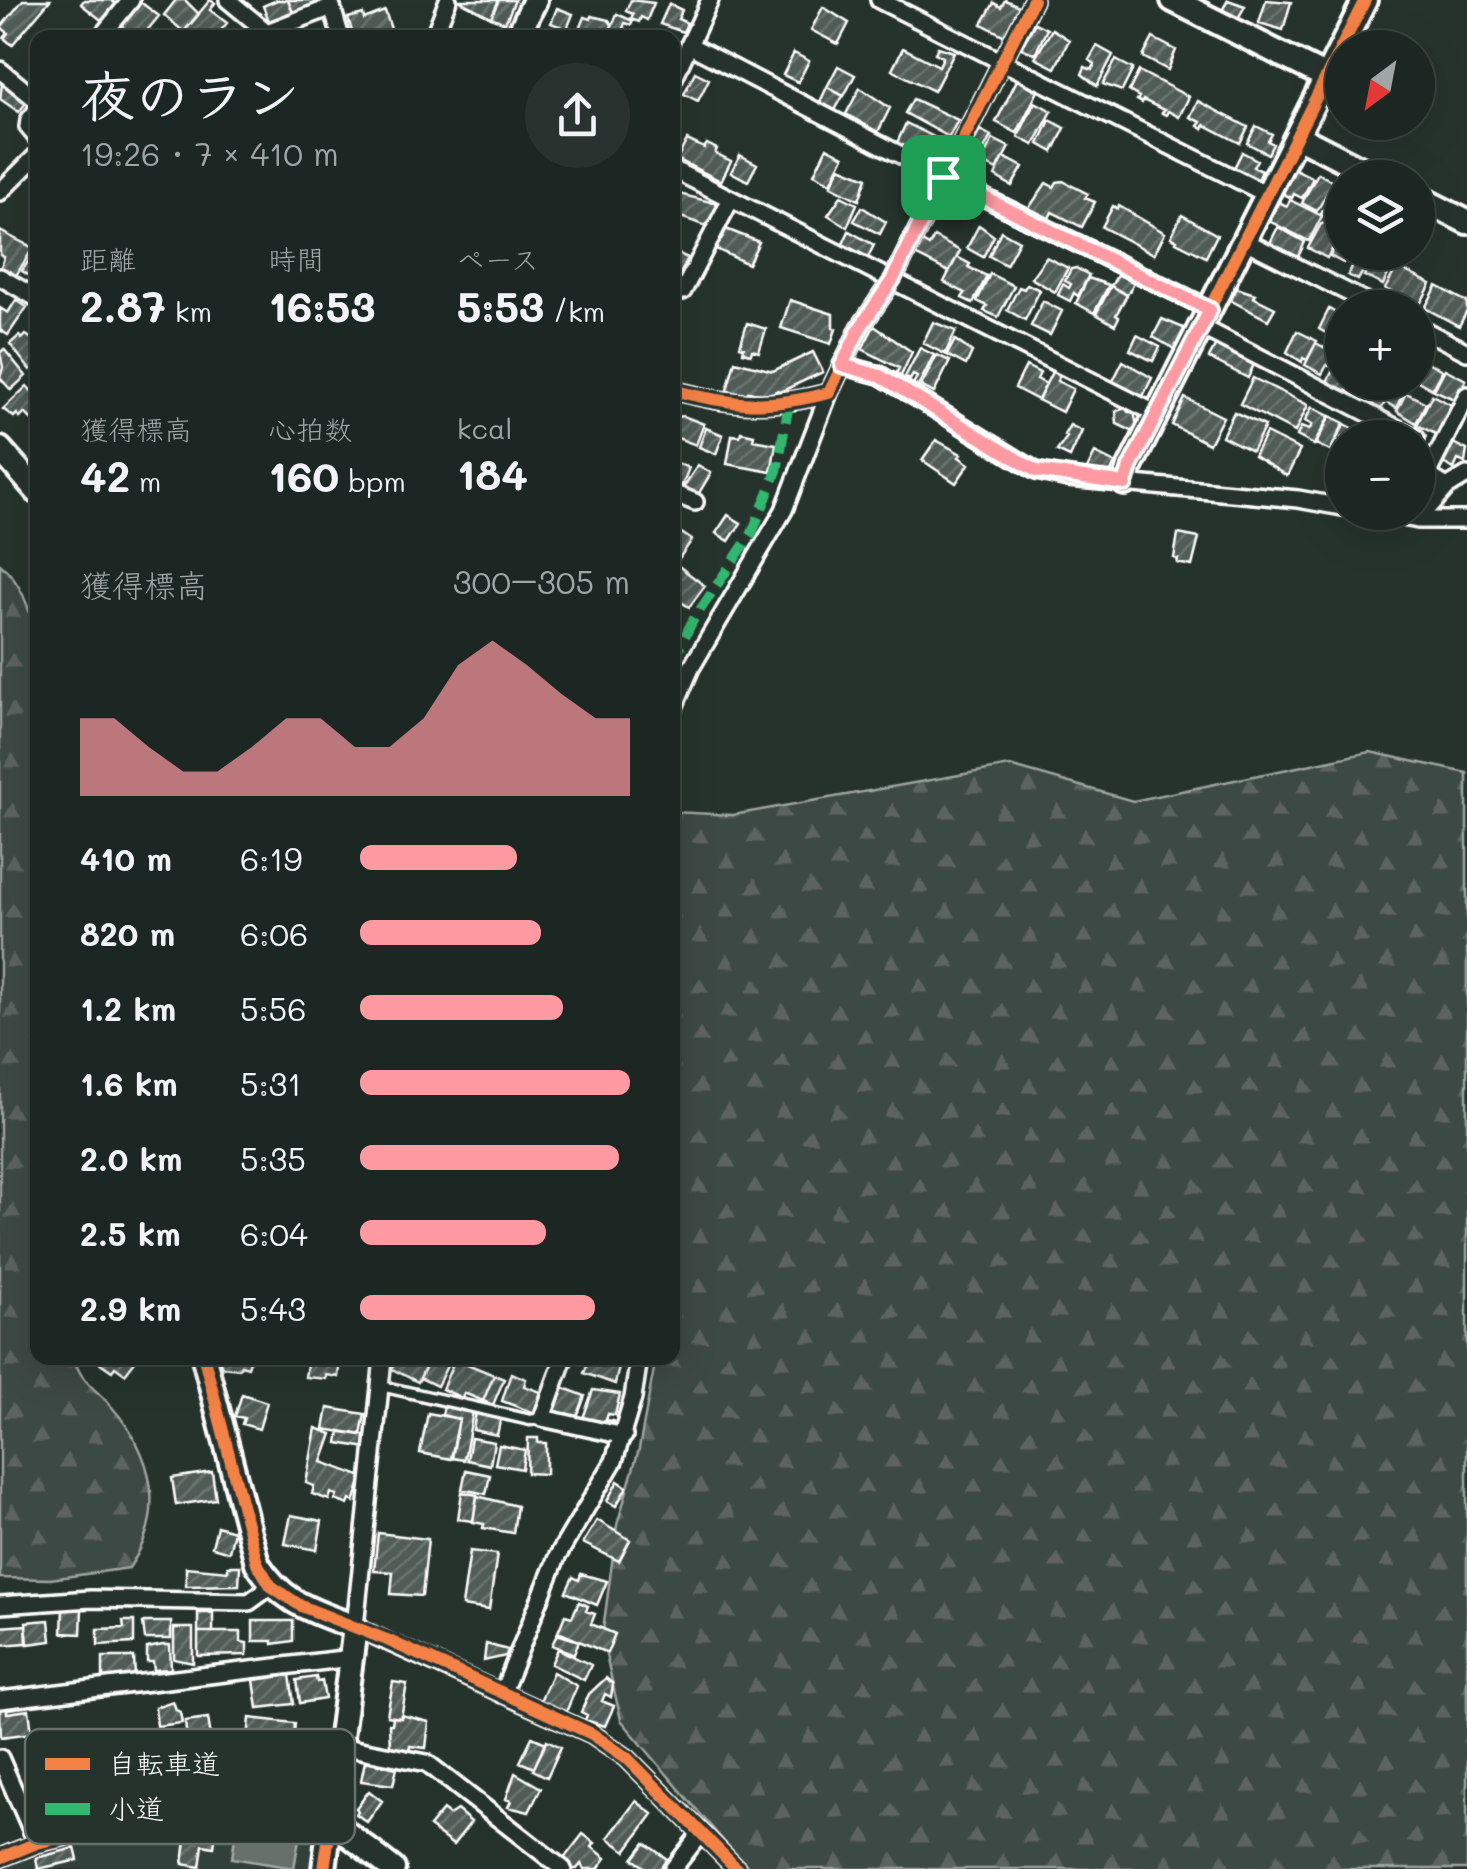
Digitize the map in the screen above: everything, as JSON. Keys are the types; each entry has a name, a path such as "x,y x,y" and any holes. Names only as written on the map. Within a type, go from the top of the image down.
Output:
{"street":[{"path":"112,30 131,0"},
{"path":"228,0 265,30"},
{"path":"436,30 448,0"},
{"path":"521,30 535,0"},
{"path":"680,67 710,0"},
{"path":"880,0 1268,194"},
{"path":"680,693 784,510 829,393 860,328 893,279 1033,0"},
{"path":"1173,0 1325,76"},
{"path":"1349,30 1364,0"},
{"path":"271,30 331,3 338,30"},
{"path":"691,46 1206,318 1385,420"},
{"path":"0,70 30,94"},
{"path":"1125,484 1130,467 1325,79"},
{"path":"1297,136 1344,160"},
{"path":"0,192 30,162"},
{"path":"680,173 1157,414"},
{"path":"680,290 683,291 731,199"},
{"path":"1435,206 1467,222"},
{"path":"1245,240 1344,290"},
{"path":"0,277 30,294"},
{"path":"1435,336 1467,352"},
{"path":"842,365 880,376 1036,471 1125,484 1325,503"},
{"path":"680,392 727,404 789,404 829,393"},
{"path":"1447,486 1428,475 1467,395"},
{"path":"1435,448 1439,450"},
{"path":"0,449 30,483"},
{"path":"1435,500 1447,486 1467,475"},
{"path":"680,496 695,502"},
{"path":"1435,520 1467,520"},
{"path":"206,1365 256,1563 271,1586 300,1606 355,1626 592,1734 627,1758 737,1869"},
{"path":"342,1729 384,1365"},
{"path":"561,1365 542,1418 624,1436"},
{"path":"502,1694 557,1557 614,1461 624,1436 639,1365"},
{"path":"0,1605 91,1599 249,1602 271,1586"},
{"path":"0,1700 351,1658"},
{"path":"355,1749 426,1764 563,1869"},
{"path":"0,1758 25,1817"},
{"path":"673,1869 701,1833"},
{"path":"355,1840 393,1869"},
{"path":"0,1858 34,1844"},
{"path":"324,1869 328,1844"}],"lane":[{"path":"382,1386 530,1420 542,1418"}],"shaded area":[{"path":"63,1844 312,1844 309,1869 0,1869 0,1864"},
{"path":"234,1844 298,1844 294,1868 232,1858"}],"green space":[{"path":"0,564 14,580 30,614 30,1365 77,1365 137,1444 146,1464 151,1505 141,1547 129,1568 50,1579 0,1578"},
{"path":"1370,752 1467,773 1467,1869 747,1869 621,1720 602,1638 617,1525 639,1449 655,1365 680,1365 680,812 733,815 1010,766 1133,801"}],"building":[{"path":"23,0 50,0 12,45 4,38 8,33 1,27"},
{"path":"84,0 111,0 119,6 105,23 81,4"},
{"path":"176,0 185,0 199,14 186,30 164,15"},
{"path":"210,0 215,3 210,10 227,23 221,30 185,30"},
{"path":"288,0 295,18 271,26 263,6"},
{"path":"288,0 322,0 325,6 295,18"},
{"path":"458,0 499,0 491,17"},
{"path":"499,0 515,0 505,23 491,17"},
{"path":"631,0 654,3 647,20 631,19 633,14 626,11"},
{"path":"1005,0 1021,7 1005,36 982,24 994,3 1001,7"},
{"path":"1228,0 1245,6 1237,20 1221,12"},
{"path":"1266,0 1291,2 1283,30 1259,23"},
{"path":"139,1 159,16 148,30 126,30 121,26"},
{"path":"669,4 682,10 678,19 687,23 683,32 660,24"},
{"path":"823,7 849,23 838,44 811,30"},
{"path":"557,8 573,14 567,29 551,23"},
{"path":"385,11 391,30 352,30 348,18 363,14 364,19"},
{"path":"617,14 633,21 631,25 625,23 623,28 628,30 610,30"},
{"path":"592,16 609,20 610,30 580,30 585,17"},
{"path":"1035,23 1047,29 1035,54 1021,48"},
{"path":"1052,29 1069,40 1055,68 1035,58"},
{"path":"1153,38 1176,50 1168,70 1143,57"},
{"path":"1097,46 1113,55 1097,86 1082,74 1085,67 1092,70 1095,64 1089,60"},
{"path":"938,47 954,52 934,91 892,70 903,48 939,66 943,57 935,53"},
{"path":"794,53 809,61 798,82 783,75"},
{"path":"1116,60 1133,69 1122,91 1103,84"},
{"path":"838,66 855,75 844,96 827,87"},
{"path":"1139,71 1189,97 1179,117 1168,111 1166,115 1164,110 1143,100 1142,103 1129,91"},
{"path":"695,72 709,79 698,101 684,94"},
{"path":"1018,78 1039,89 1017,133 996,122"},
{"path":"2,83 26,103 19,112 0,99"},
{"path":"827,87 843,96 835,110 820,102"},
{"path":"860,88 890,108 878,132 846,114"},
{"path":"913,99 958,120 949,137 905,113"},
{"path":"1198,101 1248,127 1240,143 1205,125 1203,129 1198,126 1201,122 1190,117"},
{"path":"1035,102 1052,111 1034,145 1018,137"},
{"path":"1050,120 1065,128 1053,152 1039,144"},
{"path":"906,123 936,138 926,158 897,143"},
{"path":"1256,126 1272,134 1268,154 1247,143"},
{"path":"980,130 991,136 971,174 961,168"},
{"path":"993,139 1009,147 997,170 981,162"},
{"path":"687,140 704,148 707,144 731,161 721,181 680,160"},
{"path":"827,147 844,156 831,183 814,174"},
{"path":"1242,152 1257,160 1253,167 1262,171 1258,180 1234,168"},
{"path":"740,155 757,164 748,181 731,172"},
{"path":"1004,157 1023,167 1012,186 995,176"},
{"path":"840,167 867,178 859,200 831,186"},
{"path":"1293,168 1313,178 1302,198 1281,193"},
{"path":"1318,173 1325,177 1325,196 1317,211 1302,203"},
{"path":"1063,181 1095,202 1082,227 1052,212 1049,218 1029,208 1046,183 1054,187"},
{"path":"680,194 719,204 709,227 680,217"},
{"path":"841,196 857,204 847,227 828,215"},
{"path":"1290,200 1322,216 1309,241 1267,220 1277,201 1287,206"},
{"path":"1113,206 1165,233 1154,254 1102,227"},
{"path":"862,207 886,222 880,234 854,221"},
{"path":"1182,215 1217,235 1206,257 1171,237"},
{"path":"1325,223 1325,257 1308,248"},
{"path":"979,225 994,236 983,257 967,248"},
{"path":"1278,227 1305,242 1297,259 1269,245"},
{"path":"726,229 759,242 748,264 716,249"},
{"path":"0,231 30,246 14,279 0,270 4,257 0,255"},
{"path":"849,231 874,245 868,257 843,244"},
{"path":"1001,231 1019,241 1006,265 989,256"},
{"path":"934,237 960,251 949,272 915,255 922,242 929,246"},
{"path":"680,255 688,258 680,274"},
{"path":"957,257 987,276 973,303 962,298 965,293 944,282"},
{"path":"1046,257 1068,268 1055,292 1031,278"},
{"path":"30,259 30,276 22,271"},
{"path":"1071,269 1089,275 1078,296 1074,293 1070,301 1058,295 1063,284 1069,288 1071,284 1065,281"},
{"path":"1350,270 1364,270 1358,280 1348,275"},
{"path":"1367,270 1390,270 1383,285 1364,276"},
{"path":"1395,270 1431,284 1428,290 1385,289"},
{"path":"990,274 1014,286 998,317 984,311 987,306 977,301"},
{"path":"1118,274 1134,283 1127,295 1111,286"},
{"path":"1088,278 1109,285 1094,313 1076,303"},
{"path":"1027,284 1040,290 1025,320 1007,310 1019,287 1024,289"},
{"path":"1111,286 1127,295 1115,325 1096,314"},
{"path":"1437,286 1467,302 1459,326 1435,313"},
{"path":"1236,288 1255,294 1253,297 1275,308 1268,320 1230,300"},
{"path":"16,300 27,307 8,335 0,330 0,308 8,313"},
{"path":"790,300 833,314 836,329 831,344 781,328"},
{"path":"1043,301 1062,311 1050,335 1031,326"},
{"path":"1162,319 1186,329 1175,349 1153,337"},
{"path":"933,322 956,331 945,354 923,343"},
{"path":"747,323 766,329 759,352 743,352 744,347 740,346"},
{"path":"874,326 912,352 901,376 896,374 899,368 862,349"},
{"path":"1297,331 1317,341 1302,362 1287,352"},
{"path":"26,335 30,338 30,370 10,344 19,336 22,339"},
{"path":"1137,335 1160,347 1153,361 1130,350"},
{"path":"955,340 972,352 966,365 947,355"},
{"path":"1316,343 1325,348 1322,374 1305,365"},
{"path":"1216,345 1254,364 1248,378 1209,358"},
{"path":"920,348 934,355 918,386 913,384 917,377 905,377"},
{"path":"4,349 26,376 11,390 0,378 0,353"},
{"path":"813,352 823,372 780,392 748,392 747,397 727,390 735,361 773,371"},
{"path":"937,355 950,361 934,393 921,386"},
{"path":"1123,361 1152,378 1142,398 1112,383"},
{"path":"1026,366 1040,373 1037,379 1046,384 1038,400 1015,388"},
{"path":"1445,369 1466,380 1456,400 1435,388"},
{"path":"1053,370 1061,374 1057,381 1073,389 1062,412 1038,400"},
{"path":"1253,378 1308,405 1295,432 1240,404"},
{"path":"27,386 30,389 30,418 25,413 14,417 3,409"},
{"path":"1435,397 1455,407 1440,436 1435,434 1435,420 1420,420"},
{"path":"1185,398 1223,417 1209,444 1172,425"},
{"path":"1375,400 1400,400 1396,408 1385,402 1380,412 1371,407"},
{"path":"1402,400 1426,403 1418,420 1397,411"},
{"path":"1312,407 1329,416 1314,445 1297,436 1301,427 1309,430 1312,425 1305,421"},
{"path":"1126,408 1134,412 1134,432 1117,424 1116,411"},
{"path":"1234,412 1265,426 1252,451 1222,436"},
{"path":"680,416 704,424 696,445 680,439"},
{"path":"1070,425 1082,431 1070,457 1057,451"},
{"path":"1325,426 1325,448 1316,444"},
{"path":"706,428 723,435 716,454 699,447"},
{"path":"741,432 754,435 753,440 776,444 771,472 727,464 732,435 740,436"},
{"path":"1266,433 1300,450 1287,476 1254,456"},
{"path":"936,440 961,454 959,457 969,464 956,483 922,460"},
{"path":"1453,443 1467,450 1465,463 1458,460 1454,469 1443,463"},
{"path":"1095,453 1115,463 1110,474 1087,469"},
{"path":"680,464 689,468 680,490"},
{"path":"698,465 711,473 696,498 682,489"},
{"path":"728,515 741,523 729,541 716,533"},
{"path":"680,532 692,540 680,557"},
{"path":"1178,534 1199,538 1192,566 1177,563 1174,558"},
{"path":"680,567 705,586 689,607 680,601"},
{"path":"103,1365 132,1365 125,1374 115,1367 112,1371"},
{"path":"307,1365 339,1365 338,1377 305,1377"},
{"path":"394,1365 426,1365 418,1382 392,1369"},
{"path":"426,1365 448,1365 437,1386 420,1378"},
{"path":"452,1365 470,1365 494,1375 483,1401 464,1393 462,1398 442,1389"},
{"path":"587,1365 619,1365 615,1384 584,1373"},
{"path":"511,1373 526,1379 524,1386 541,1392 534,1413 502,1401"},
{"path":"494,1375 504,1379 493,1405 483,1401"},
{"path":"564,1388 585,1396 576,1420 555,1410"},
{"path":"593,1390 620,1394 615,1415 608,1414 606,1420 613,1421 612,1426 582,1421"},
{"path":"242,1394 267,1402 259,1429 242,1424 244,1418 235,1416"},
{"path":"444,1406 473,1412 464,1460 452,1458 459,1419 442,1415"},
{"path":"328,1408 365,1414 361,1435 324,1429"},
{"path":"476,1412 501,1417 497,1435 473,1430"},
{"path":"428,1413 459,1419 451,1459 420,1453"},
{"path":"316,1428 332,1434 322,1462 363,1477 354,1502 350,1500 348,1505 335,1500 337,1495 331,1493 329,1500 312,1494 314,1486 306,1483"},
{"path":"340,1431 369,1436 367,1448 338,1443"},
{"path":"471,1438 494,1442 490,1465 467,1460"},
{"path":"528,1438 546,1443 546,1474 527,1473"},
{"path":"499,1445 525,1450 522,1469 495,1464"},
{"path":"466,1470 490,1475 486,1494 462,1489"},
{"path":"212,1472 216,1499 176,1505 172,1478"},
{"path":"618,1481 627,1487 616,1506 607,1501"},
{"path":"462,1492 477,1495 473,1521 458,1519"},
{"path":"477,1496 517,1506 513,1533 483,1528 484,1524 473,1522"},
{"path":"291,1515 322,1521 317,1550 285,1544"},
{"path":"597,1520 630,1540 619,1561 583,1543"},
{"path":"217,1526 234,1531 229,1552 212,1547"},
{"path":"378,1533 428,1539 422,1596 391,1594 393,1572 374,1571"},
{"path":"470,1551 497,1554 489,1610 462,1606"},
{"path":"228,1566 240,1566 239,1585 186,1586 186,1567 228,1571"},
{"path":"581,1574 607,1581 597,1605 566,1592 573,1577 579,1580"},
{"path":"579,1602 595,1614 591,1624 615,1634 607,1653 558,1632 565,1615 572,1617"},
{"path":"63,1608 82,1609 81,1634 62,1633"},
{"path":"198,1613 213,1613 213,1632 198,1632"},
{"path":"49,1620 51,1641 28,1644 26,1622"},
{"path":"123,1621 134,1621 134,1643 98,1645 98,1629 124,1628"},
{"path":"253,1621 293,1621 293,1641 253,1641"},
{"path":"145,1622 171,1622 171,1639 145,1639"},
{"path":"26,1625 27,1643 0,1645 0,1627"},
{"path":"174,1628 193,1628 193,1663 174,1659"},
{"path":"198,1632 241,1632 241,1642 247,1643 247,1655 198,1656"},
{"path":"557,1634 579,1641 574,1654 552,1645"},
{"path":"486,1644 508,1650 506,1656 484,1661"},
{"path":"170,1645 171,1669 154,1670 153,1662 147,1662 147,1648"},
{"path":"558,1649 591,1665 584,1680 551,1664"},
{"path":"103,1657 134,1657 135,1677 103,1678"},
{"path":"553,1672 577,1686 566,1712 540,1701"},
{"path":"290,1675 294,1704 258,1708 254,1680"},
{"path":"316,1677 317,1682 322,1681 325,1699 300,1703 297,1680"},
{"path":"606,1678 613,1684 611,1697 605,1694 602,1701 614,1706 605,1726 585,1720 587,1715 581,1712 589,1694"},
{"path":"393,1682 407,1684 401,1718 387,1716"},
{"path":"173,1701 182,1723 157,1726 155,1707"},
{"path":"7,1708 7,1713 29,1710 31,1729 25,1729 25,1734 1,1737 0,1709"},
{"path":"401,1715 429,1722 426,1748 410,1746 409,1751 390,1747 389,1724 393,1717"},
{"path":"208,1718 210,1729 186,1729 185,1721"},
{"path":"250,1718 295,1723 294,1729 249,1729"},
{"path":"532,1737 546,1743 534,1768 520,1762"},
{"path":"547,1740 561,1747 547,1777 533,1770"},
{"path":"365,1761 397,1768 393,1785 361,1781"},
{"path":"515,1773 541,1788 529,1812 508,1807 511,1801 506,1799"},
{"path":"369,1791 382,1801 367,1822 356,1814 356,1808"},
{"path":"636,1801 653,1814 626,1851 608,1838"},
{"path":"443,1810 449,1815 457,1810 471,1822 453,1845 429,1827"},
{"path":"583,1834 606,1858 598,1869 584,1869 581,1864 572,1869 562,1861"},
{"path":"645,1843 667,1859 660,1869 647,1869 633,1859"},
{"path":"186,1844 214,1844 203,1845 200,1867 183,1864"},
{"path":"75,1848 78,1860 38,1869 36,1858"}],"marked path":[{"path":"680,647 692,622 752,533 777,471 789,403"}],"cycle path":[{"path":"680,392 750,404 787,402 829,393 860,328 893,279 1033,0"},
{"path":"1125,483 1365,0"},
{"path":"206,1365 257,1563 271,1586 301,1606 387,1640 592,1734 627,1758 737,1869"},
{"path":"0,1858 35,1844"},
{"path":"324,1869 328,1844"}],"route":[{"path":"943,177 1210,310 1125,484 1036,471 920,397 880,376 842,365 860,328 893,279 943,177"}]}
